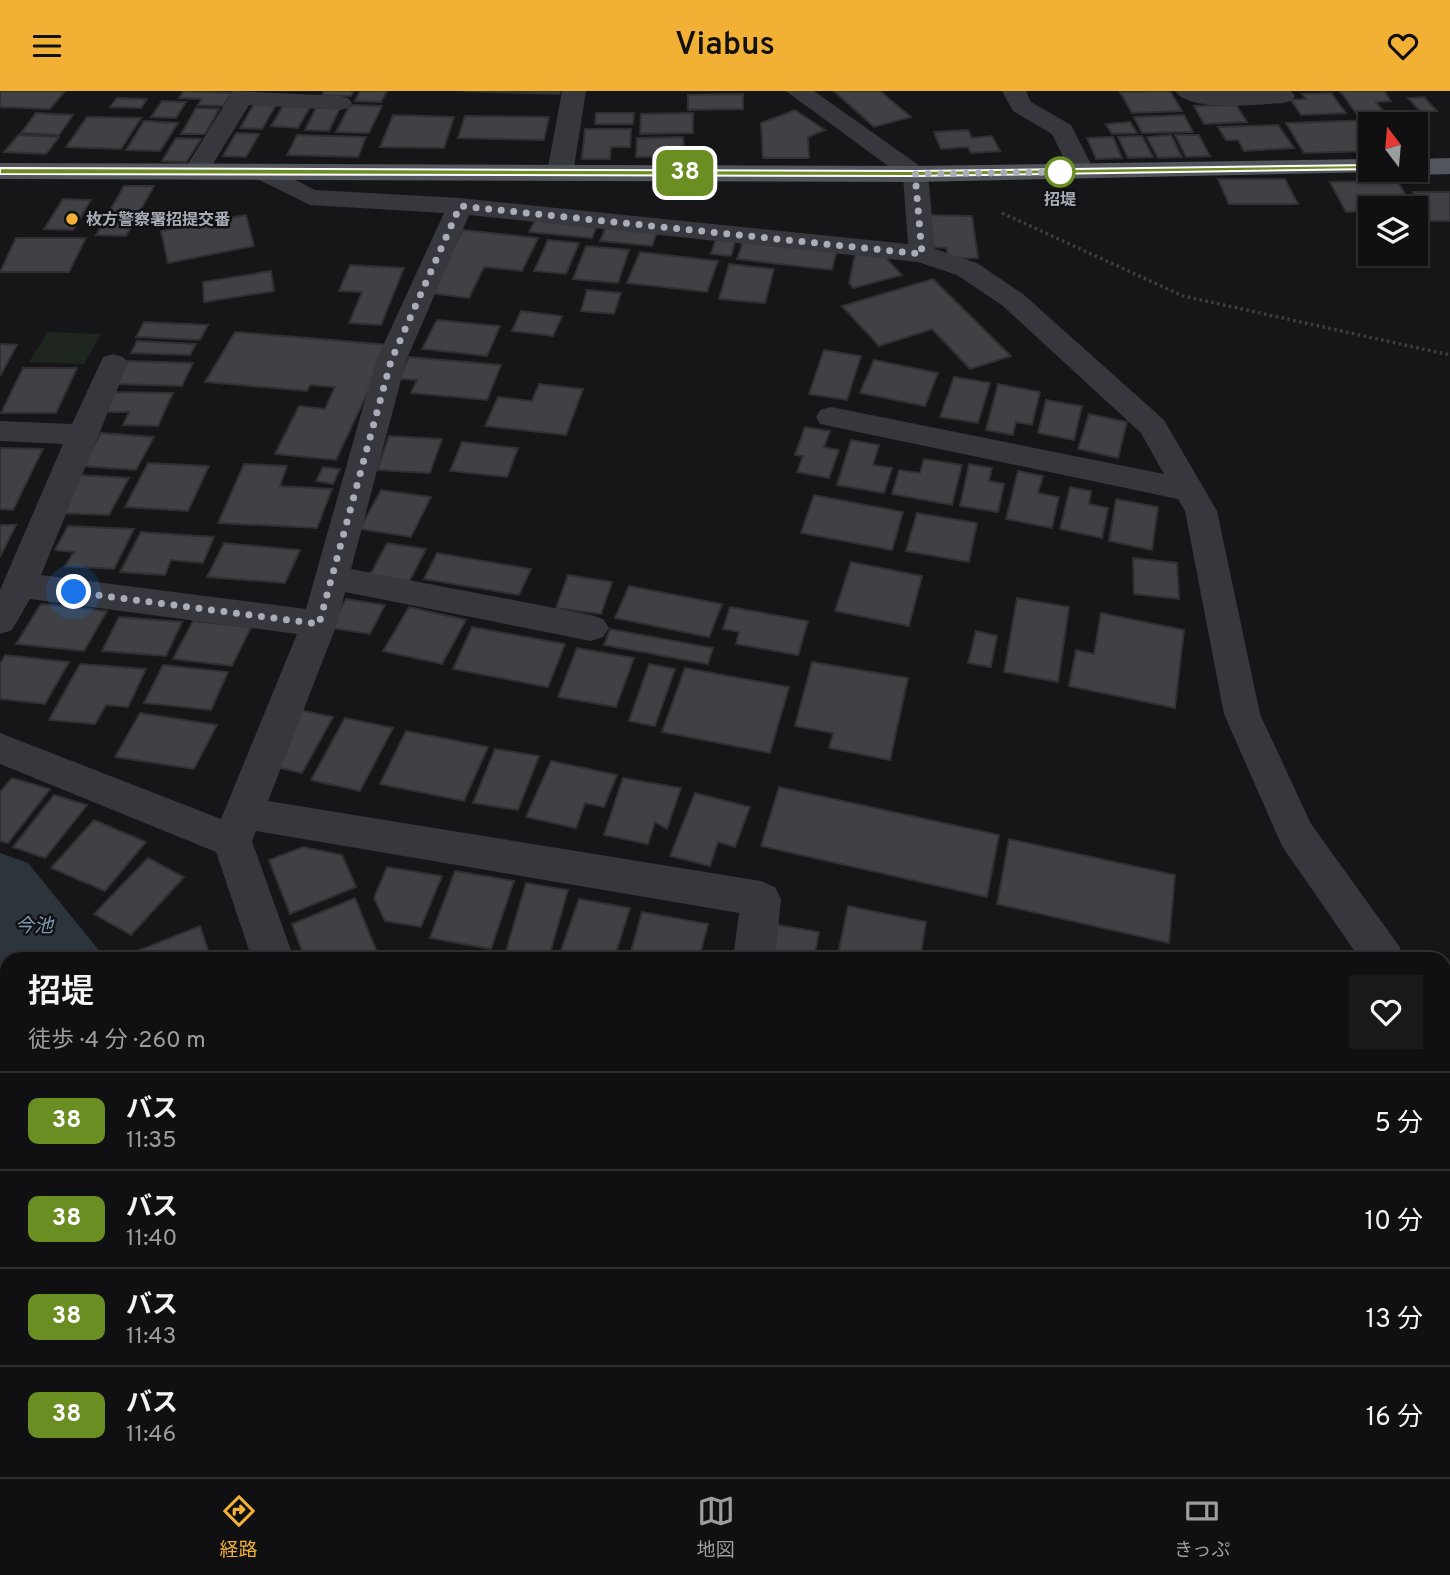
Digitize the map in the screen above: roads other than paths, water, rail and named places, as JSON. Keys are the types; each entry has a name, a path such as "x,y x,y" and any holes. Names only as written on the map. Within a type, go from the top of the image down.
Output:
{"main road":[{"path":"1428,167 1450,166"},
{"path":"0,171 915,174 1358,167"}],"street":[{"path":"560,173 574,91"},
{"path":"798,91 915,174 922,254"},
{"path":"1014,91 1021,106 1062,130 1082,172"},
{"path":"1187,91 1206,98 1283,96"},
{"path":"196,172 243,94 340,103"},
{"path":"262,172 310,197 460,206 922,254 967,269 1013,300 1153,427 1201,511 1242,714 1296,834 1379,952"},
{"path":"271,952 238,827 319,624 391,361 460,206"},
{"path":"0,621 20,585 113,363"},
{"path":"831,417 1189,490"},
{"path":"0,431 83,435"},
{"path":"331,577 591,628"},
{"path":"20,585 319,624"},
{"path":"0,748 238,827 761,899 755,952"}],"water":[{"name":"今池","path":"0,853 28,863 100,952 0,952"}],"place":[{"name":"招堤","path":"1060,172"},
{"name":"枚方警察署招提交番","path":"72,219"}]}
